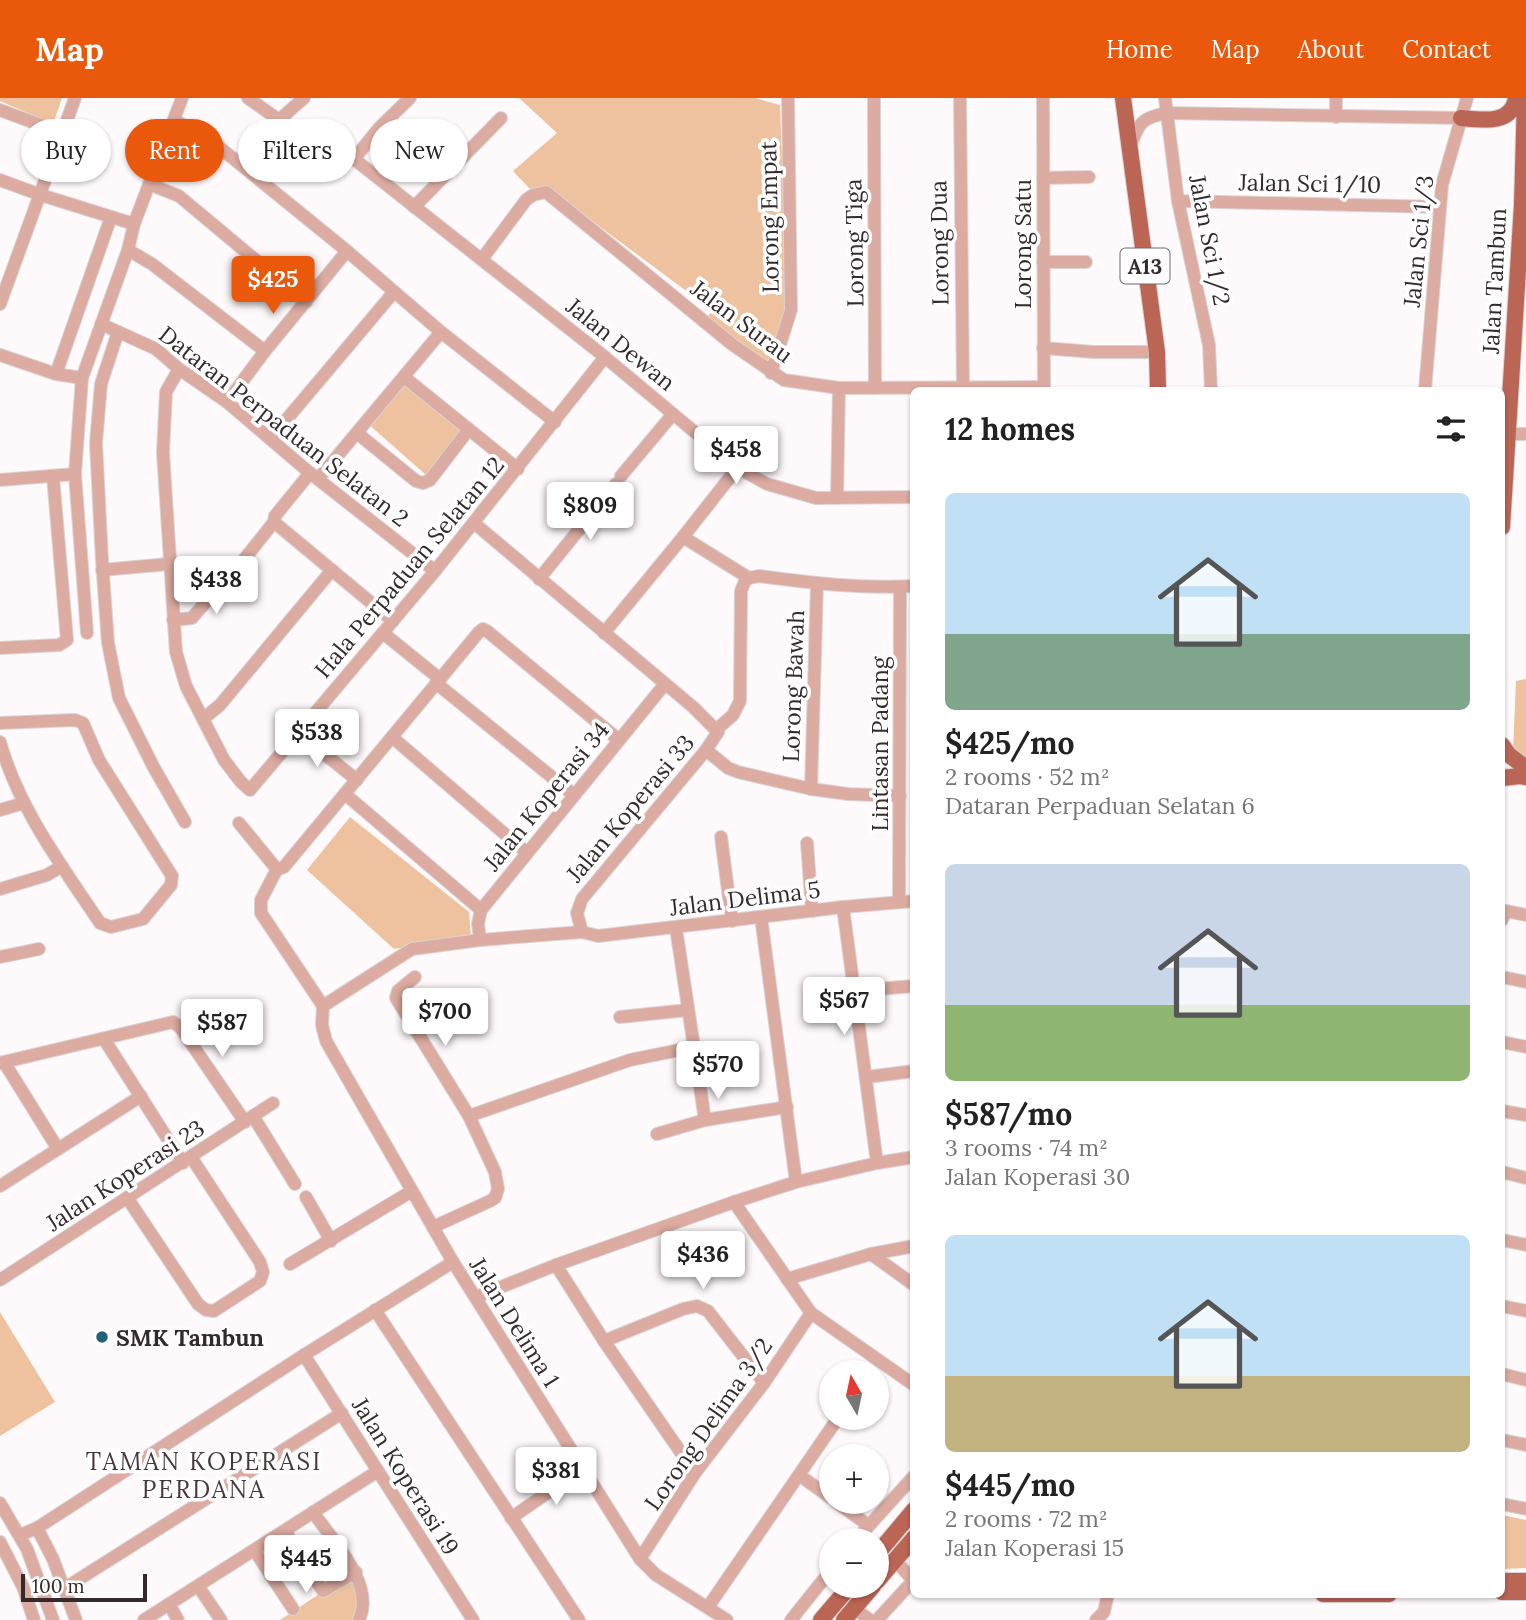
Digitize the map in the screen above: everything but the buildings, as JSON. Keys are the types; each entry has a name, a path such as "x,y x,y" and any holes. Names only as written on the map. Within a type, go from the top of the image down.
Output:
{"main road":[{"name":"A13","path":"1123,98 1157,352 1158,387"},
{"path":"1461,118 1500,119 1511,112 1516,98"},
{"name":"Jalan Tambun","path":"1505,476 1522,205 1525,98"},
{"path":"1505,748 1525,771 1520,775 1505,778"},
{"path":"889,1540 910,1515"},
{"path":"889,1567 910,1543"},
{"path":"1505,1581 1526,1581"},
{"path":"1505,1592 1526,1592"},
{"path":"821,1620 840,1598"},
{"path":"849,1614 863,1598"}],"street":[{"path":"67,119 75,98"},
{"path":"174,119 182,98"},
{"path":"248,98 277,120 286,116 304,98"},
{"path":"356,157 380,127 410,98"},
{"name":"Lorong Empat","path":"771,373 791,310 788,98"},
{"name":"Lorong Tiga","path":"874,98 875,387"},
{"name":"Lorong Dua","path":"960,98 963,387"},
{"name":"Lorong Satu","path":"1043,98 1044,387"},
{"name":"Jalan Sci 1/2","path":"1165,98 1178,201 1209,345 1211,387"},
{"path":"1336,98 1336,117"},
{"name":"Jalan Sci 1/3","path":"1425,387 1442,185 1467,98"},
{"path":"0,110 24,119"},
{"path":"1130,149 1137,129 1148,117 1166,113 1461,118"},
{"path":"414,207 501,118"},
{"path":"224,151 441,332 555,422"},
{"name":"Jalan Dewan","path":"356,161 605,357 738,467 767,484 816,498 910,497"},
{"path":"1043,178 1088,177"},
{"path":"0,180 134,224"},
{"path":"0,304 45,182"},
{"path":"87,633 75,474 82,378 149,184 179,195 306,302"},
{"name":"Jalan Surau","path":"482,259 526,200 546,192 771,373 793,383 839,388 963,387"},
{"name":"Jalan Sci 1/10","path":"1178,201 1440,207"},
{"path":"56,374 111,216"},
{"path":"128,250 152,264 265,351"},
{"path":"227,402 347,251"},
{"path":"1043,262 1086,262"},
{"path":"270,439 394,292"},
{"name":"Dataran Perpaduan Selatan 2","path":"101,324 148,344 227,402 314,476 435,571"},
{"path":"118,332 101,384 97,422 102,570 108,643 119,698 185,822"},
{"path":"173,620 192,618 240,564 274,522 275,516 357,433 441,332"},
{"path":"1043,348 1094,352 1157,352"},
{"path":"0,355 56,374 82,378"},
{"name":"Hala Perpaduan Selatan 12","path":"202,719 224,760 250,790 435,571 605,357"},
{"path":"179,369 166,392 163,452 169,564 180,670 202,719 220,705 332,570"},
{"path":"404,377 518,469"},
{"path":"836,498 839,388"},
{"path":"539,579 673,414"},
{"path":"357,433 416,481 423,483 430,480 469,429"},
{"path":"1508,434 1526,434"},
{"path":"604,633 738,467"},
{"path":"0,480 75,474"},
{"path":"0,648 64,643 66,635 53,476"},
{"path":"274,522 393,621"},
{"path":"474,523 713,725"},
{"path":"683,537 749,578 758,576 865,588 907,587"},
{"path":"102,570 169,564"},
{"name":"Jalan Koperasi 33","path":"582,932 577,913 582,899 706,750 716,736 713,725 733,715 740,701 741,591 749,578"},
{"name":"Lorong Bawah","path":"811,789 817,584"},
{"name":"Lintasan Padang","path":"900,902 900,796 907,701 907,587"},
{"path":"582,932 480,940 412,949 323,1006 261,913 261,900 277,869 284,867 479,632 485,630 619,740"},
{"path":"383,633 574,795"},
{"name":"Jalan Koperasi 34","path":"481,910 664,684"},
{"path":"0,723 75,720 83,723 99,760 172,876 171,885 143,919 111,927 100,923 62,866 3,767 0,743"},
{"path":"298,733 357,779"},
{"path":"392,737 527,853"},
{"path":"706,750 728,768 738,772 811,789 900,796"},
{"path":"345,794 481,910 478,924 480,940"},
{"path":"0,810 24,803"},
{"path":"239,823 277,869"},
{"path":"721,837 732,920"},
{"path":"807,843 812,911"},
{"path":"0,889 47,875 62,866"},
{"name":"Jalan Delima 5","path":"582,932 598,936 910,901"},
{"path":"843,907 877,1163"},
{"path":"1505,915 1526,915"},
{"path":"761,917 796,1182"},
{"path":"676,928 705,1120"},
{"path":"0,957 39,949"},
{"path":"415,978 398,991 396,998 469,1116 495,1172 497,1194 490,1201 433,1227"},
{"path":"1505,978 1526,982"},
{"path":"855,991 910,986"},
{"name":"Jalan Delima 1","path":"323,1006 322,1024 326,1041 453,1262 640,1559 656,1575 727,1620"},
{"path":"620,1017 688,1010"},
{"path":"58,1149 2,1063 173,1022 180,1027 295,1184"},
{"path":"104,1039 141,1096 260,1262 263,1272 260,1280 214,1311 206,1310 198,1304 128,1199"},
{"path":"1505,1043 1526,1047"},
{"path":"469,1116 631,1060 694,1047"},
{"path":"867,1077 910,1072"},
{"path":"0,1186 141,1096"},
{"name":"Jalan Koperasi 23","path":"0,1280 273,1103"},
{"path":"657,1134 705,1120 787,1107"},
{"path":"1505,1112 1526,1115"},
{"path":"475,1297 556,1265 796,1182 910,1158"},
{"path":"1505,1173 1526,1178"},
{"path":"290,1264 412,1191"},
{"path":"306,1197 331,1241"},
{"path":"734,1202 811,1313 877,1360"},
{"path":"1505,1241 1526,1245"},
{"path":"787,1279 871,1254 910,1246"},
{"path":"871,1254 910,1282"},
{"path":"20,1535 37,1528 304,1354 453,1262"},
{"path":"556,1265 604,1341 695,1473"},
{"path":"604,1341 683,1309 697,1306 708,1311 764,1383"},
{"path":"1505,1307 1526,1311"},
{"path":"375,1310 579,1620"},
{"name":"Lorong Delima 3/2","path":"640,1559 695,1473 764,1383 811,1313"},
{"name":"Jalan Koperasi 19","path":"304,1354 473,1620"},
{"path":"889,1368 910,1382"},
{"path":"1505,1375 1526,1380"},
{"path":"65,1588 342,1413"},
{"path":"708,1607 830,1430"},
{"path":"1505,1441 1526,1445"},
{"path":"511,1518 582,1469"},
{"path":"145,1620 378,1471"},
{"path":"799,1475 819,1490"},
{"path":"866,1528 910,1480"},
{"path":"0,1503 27,1549 53,1620"},
{"path":"1505,1505 1526,1509"},
{"path":"313,1512 361,1583 362,1615 359,1620"},
{"path":"853,1514 868,1525"},
{"path":"37,1528 65,1588 76,1620"},
{"path":"285,1531 323,1591 356,1572"},
{"path":"0,1542 4,1556 23,1587 34,1620"},
{"path":"255,1550 293,1609"},
{"path":"877,1620 910,1576 895,1560"},
{"path":"791,1620 819,1585"},
{"path":"198,1586 221,1620"},
{"path":"1096,1620 1104,1612 1107,1598"},
{"path":"169,1604 178,1620"},
{"path":"849,1614 870,1620"}],"shaded area":[{"path":"0,98 62,98 55,119 41,119 0,101"},
{"path":"519,98 755,98 780,105 787,291 784,322 770,364 706,320 712,310 549,189 530,189 513,171 557,133"},
{"path":"405,379 465,429 426,475 366,422"},
{"path":"1526,679 1526,760 1513,750 1516,681"},
{"path":"350,817 469,912 471,937 394,949 307,870"},
{"path":"0,1312 55,1402 0,1436"},
{"path":"1505,1516 1526,1520 1526,1568 1505,1569"},
{"path":"351,1573 359,1579 359,1620 280,1620"}],"place":[{"name":"SMK Tambun","path":"102,1337"}],"district":[{"name":"TAMAN KOPERASI PERDANA","path":"204,1475"}]}
